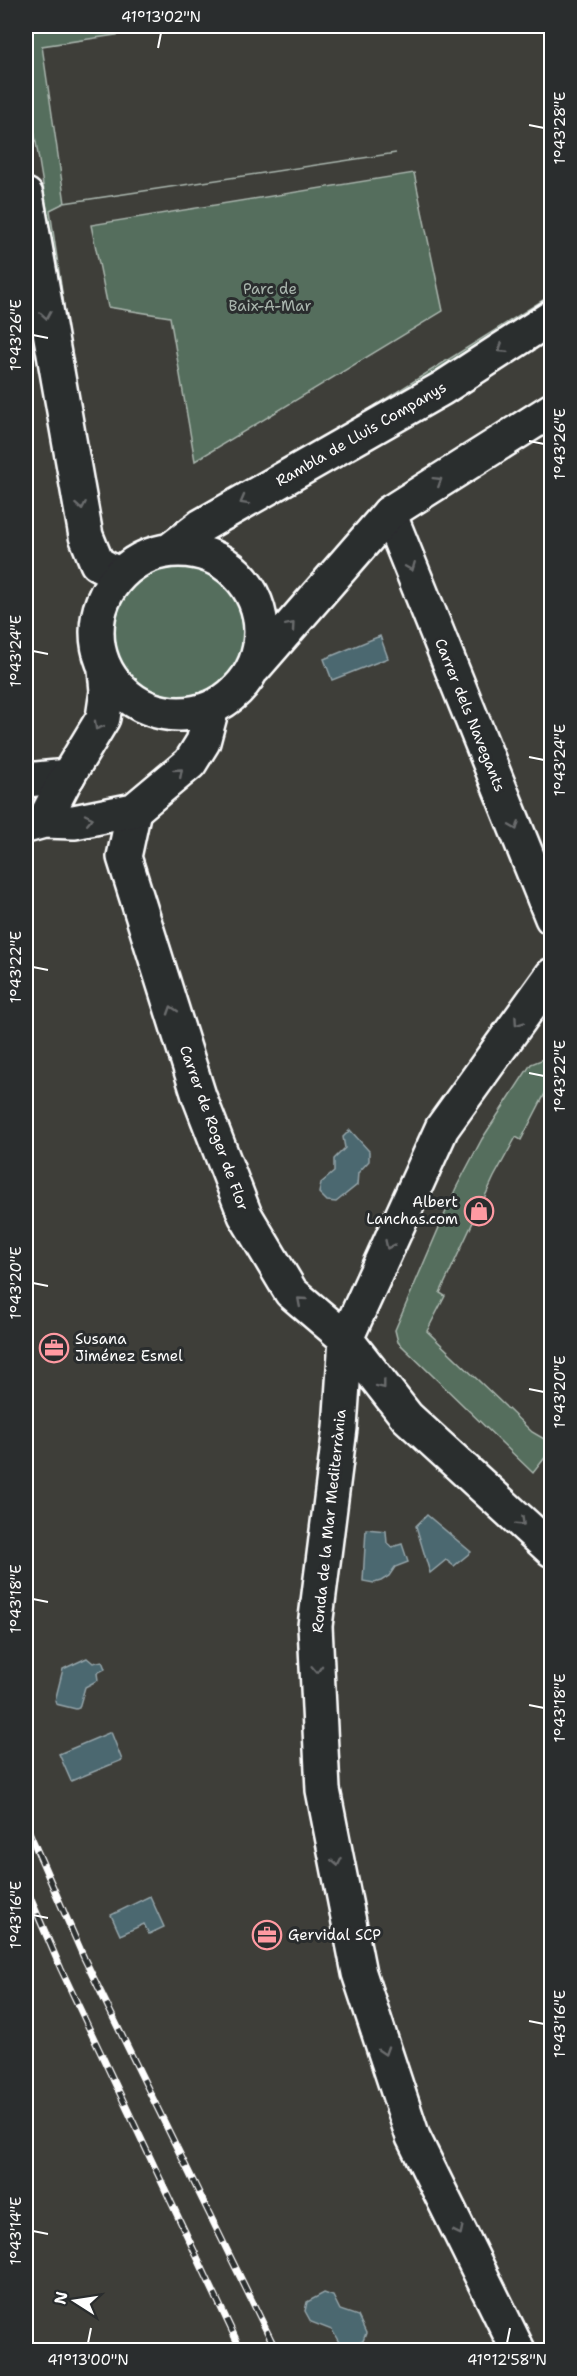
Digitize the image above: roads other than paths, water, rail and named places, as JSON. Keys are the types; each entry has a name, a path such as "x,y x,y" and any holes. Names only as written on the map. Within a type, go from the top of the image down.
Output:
{"street":[{"path":"26,195 86,536 97,563 119,575"},
{"name":"Rambla de Lluis Companys","path":"171,549 201,526 441,389 552,317"},
{"path":"105,670 124,694 151,710 182,715 212,708 228,699 389,513 552,410"},
{"name":"Carrer dels Navegants","path":"389,513 552,918"},
{"path":"35,823 69,776 103,718 107,690 96,631 99,611 107,592 119,575 133,562 171,549 195,551 219,560 239,575 254,596 260,620 260,645 253,670"},
{"path":"35,823 74,822 134,810 190,763 203,742 212,708"},
{"path":"26,780 69,776"},
{"name":"Carrer de Roger de Flor","path":"134,810 124,857 199,1096 245,1215 291,1292 346,1339 407,1417 552,1550"},
{"path":"346,1339 442,1128 552,975"},
{"name":"Ronda de la Mar Mediterrània","path":"346,1339 340,1428 315,1626 323,1790 358,1973 413,2137 518,2350"}],"water":[{"path":"380,636 388,658 332,680 324,659"},
{"path":"350,1130 369,1151 369,1161 358,1173 357,1185 336,1202 327,1201 319,1193 321,1183 334,1172 334,1159 345,1148 343,1137"},
{"path":"427,1515 471,1552 454,1566 446,1560 430,1573 416,1526"},
{"path":"366,1529 386,1531 387,1543 392,1547 402,1544 408,1562 395,1567 389,1576 374,1583 363,1581"},
{"path":"87,1658 93,1663 102,1661 105,1669 97,1673 98,1680 85,1687 79,1708 56,1704 63,1669"},
{"path":"111,1732 122,1760 71,1781 59,1754"},
{"path":"150,1896 164,1927 149,1934 144,1924 120,1935 111,1915"},
{"path":"324,2293 333,2296 340,2310 358,2316 366,2333 363,2341 348,2348 340,2344 332,2330 311,2322 305,2311 307,2302"}],"railway":[{"path":"26,1825 84,1958 276,2350"},
{"path":"26,1888 61,1969 241,2350"}],"place":[{"name":"Albert Lanchas.com","path":"479,1211"},
{"name":"Susana Jiménez Esmel","path":"54,1348"},
{"name":"Gervidal SCP","path":"267,1935"}],"park label":[{"name":"Parc de Baix-A-Mar","path":"270,298"}]}
